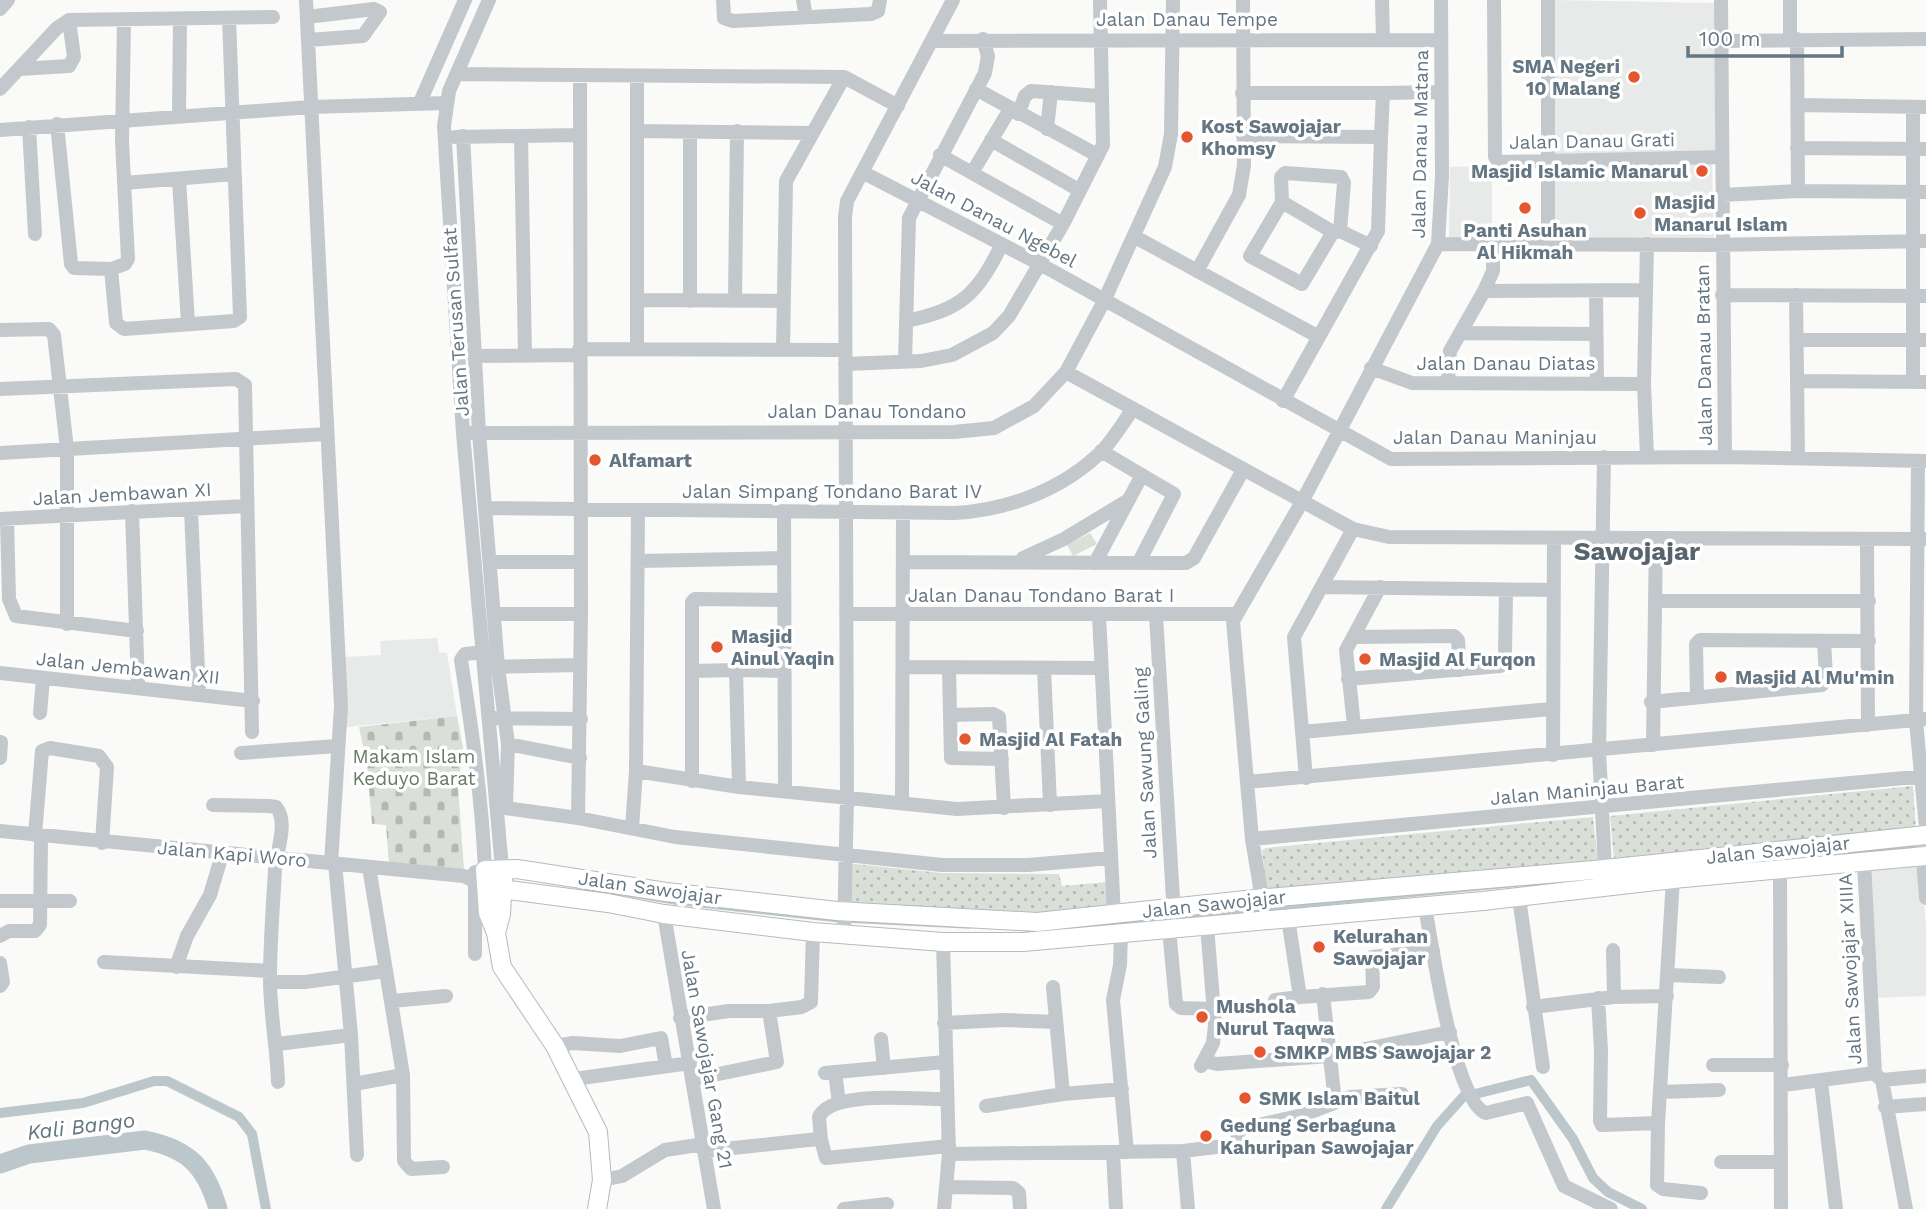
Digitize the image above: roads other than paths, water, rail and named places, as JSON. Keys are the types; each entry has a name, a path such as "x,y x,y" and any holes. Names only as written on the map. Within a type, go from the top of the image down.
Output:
{"main road":[{"name":"Jalan Sawojajar","path":"484,878 664,914 813,932 844,922 1037,922 1092,926 1121,934 1172,918 1207,926 1257,908 1288,918 1425,907 1482,891 1605,869 1923,843"},
{"name":"Jalan Sawojajar","path":"484,878 666,892 943,942 1023,942 1092,926 1114,915 1172,918 1257,908 1482,891 1519,898 1673,879 1864,862 1923,843"},
{"path":"484,878 488,913 496,933 499,958 505,974 555,1046 574,1079 598,1132 602,1180 597,1209"}],"street":[{"path":"0,9 8,0"},
{"path":"306,0 341,706 333,863 351,1035 357,1155"},
{"path":"420,102 465,0"},
{"name":"Jalan Terusan Sulfat","path":"489,0 446,103 444,137 463,433 471,512 489,635 489,662"},
{"path":"723,0 727,21 871,13 878,11 880,0"},
{"path":"803,0 806,17"},
{"path":"844,922 847,797 845,217 847,201 953,0"},
{"path":"474,356 525,356 637,349 783,350 905,362 952,355 993,333 1024,295 1102,145 1100,0"},
{"name":"Jalan Danau Tondano","path":"463,433 954,432 993,428 1034,407 1066,372 1135,237 1165,167 1171,134 1173,0"},
{"path":"1197,271 1240,195 1244,165 1242,0"},
{"path":"1382,0 1382,40"},
{"name":"Jalan Danau Matana","path":"1236,614 1303,500 1371,368 1426,272 1438,244 1442,176 1440,0"},
{"name":"Jalan Danau Grati","path":"1494,0 1496,159 1507,163 1722,157"},
{"path":"1548,0 1548,244"},
{"name":"Jalan Danau Bratan","path":"1721,0 1721,295 1725,457"},
{"path":"1790,0 1798,105 1798,191"},
{"path":"307,17 374,9 380,12 363,36 309,40"},
{"path":"0,89 57,28 69,20 273,17"},
{"path":"111,269 116,324 124,329 233,321 240,317 229,18"},
{"path":"180,19 180,115"},
{"path":"20,69 63,67 72,63 69,20"},
{"path":"57,124 71,264 74,268 111,269 125,264 128,258 124,183 124,20"},
{"name":"Jalan Danau Tempe","path":"933,41 1101,38 1441,40"},
{"path":"905,362 906,233 916,199 987,64 983,39"},
{"path":"1721,41 1926,39"},
{"path":"457,74 638,78 844,77 898,106"},
{"path":"578,818 581,719 580,76"},
{"path":"783,350 786,181 844,77"},
{"path":"637,349 638,78"},
{"path":"976,89 1097,155"},
{"path":"972,173 991,139 1027,92 1100,96"},
{"path":"1047,129 1051,92"},
{"path":"1242,93 1441,92"},
{"path":"1283,401 1371,246 1380,224 1383,93"},
{"path":"0,130 311,107 446,103"},
{"path":"1798,105 1920,107 1919,382 1798,381"},
{"path":"29,127 36,234"},
{"path":"638,131 813,133"},
{"path":"735,300 737,131"},
{"path":"690,132 690,300"},
{"path":"444,137 579,135"},
{"path":"463,136 474,356 494,614 489,635 489,662 496,718 494,757 502,807"},
{"path":"521,136 525,356"},
{"path":"1243,136 1381,137"},
{"path":"991,139 1079,190"},
{"path":"1797,148 1919,149"},
{"path":"940,155 1063,224"},
{"name":"Jalan Danau Ngebel","path":"864,173 1040,264 1104,301"},
{"path":"1285,173 1341,177 1336,232 1302,284 1256,261 1251,254 1282,202 1281,177 1285,173"},
{"path":"124,183 234,174"},
{"path":"179,179 188,323"},
{"path":"1722,195 1798,191 1919,192"},
{"path":"1282,202 1336,232 1371,246"},
{"path":"1135,237 1319,337"},
{"path":"1438,244 1722,245 1919,240"},
{"path":"906,321 934,315 967,299 985,279 1002,244"},
{"path":"1448,381 1448,357 1493,271 1493,244"},
{"path":"1647,244 1644,290 1647,457"},
{"path":"452,269 470,268"},
{"path":"1484,291 1644,290"},
{"path":"1596,292 1597,382"},
{"path":"1721,295 1919,296"},
{"path":"1796,295 1798,458"},
{"path":"639,300 783,301"},
{"name":"Jalan Danau Maninjau","path":"1104,301 1381,455 1399,460 1725,457 1922,461"},
{"path":"0,330 52,330 67,449 67,624"},
{"path":"1460,333 1596,334"},
{"path":"1798,340 1919,340"},
{"name":"Jalan Danau Diatas","path":"1371,368 1402,381 1644,384"},
{"path":"1066,372 1353,529 1389,537 1922,539"},
{"path":"0,389 236,379 245,385 252,732"},
{"name":"Jalan Simpang Tondano Barat IV","path":"471,512 580,509 638,512 973,512 1017,502 1058,483 1101,451 1132,410"},
{"path":"0,453 327,435"},
{"path":"1101,451 1172,491 1174,497 1139,562"},
{"path":"1604,460 1599,751 1605,869"},
{"path":"1922,461 1921,720 1926,898"},
{"path":"904,562 1096,563 1192,560 1243,470"},
{"path":"1096,563 1142,475"},
{"path":"1015,561 1064,539 1127,501"},
{"name":"Jalan Jembawan XI","path":"4,519 246,506"},
{"path":"191,510 199,694"},
{"path":"132,511 138,687"},
{"path":"784,511 785,790"},
{"path":"632,828 636,771 638,512"},
{"path":"902,803 903,512"},
{"path":"4,519 12,611 22,619 136,631"},
{"path":"1306,778 1294,637 1353,529"},
{"path":"1553,755 1551,709 1554,538"},
{"path":"1867,538 1868,725"},
{"path":"1653,745 1651,702 1656,539"},
{"path":"639,561 783,558"},
{"path":"491,562 580,562"},
{"path":"1323,587 1553,590"},
{"path":"1354,726 1346,650 1380,587"},
{"path":"1348,680 1496,667 1504,663 1506,590"},
{"path":"692,781 692,601 783,600"},
{"path":"1656,601 1869,601"},
{"path":"494,614 581,614"},
{"name":"Jalan Danau Tondano Barat I","path":"846,614 1236,614"},
{"path":"1236,614 1232,627 1257,908"},
{"path":"1098,615 1114,915"},
{"name":"Jalan Sawung Galing","path":"1156,615 1176,1004 1181,1008 1214,1009"},
{"path":"1353,637 1454,636 1458,639 1460,670"},
{"path":"1697,697 1698,642 1869,641"},
{"path":"1651,702 1822,685 1826,678 1824,642"},
{"path":"484,878 478,758 461,660 465,654 489,662 580,665"},
{"path":"904,667 1101,668"},
{"path":"949,668 950,754 953,760 1002,760"},
{"path":"1044,668 1050,805"},
{"path":"736,670 739,787"},
{"path":"692,671 784,671"},
{"name":"Jalan Jembawan XII","path":"0,673 253,701"},
{"path":"40,713 43,679"},
{"path":"1302,732 1551,709"},
{"path":"950,715 997,715 1000,720 1004,808"},
{"path":"496,718 581,719"},
{"path":"475,954 484,878 502,807 508,744 496,718"},
{"path":"1247,782 1921,720"},
{"path":"0,758 1,742"},
{"path":"508,744 580,758"},
{"path":"241,753 337,746"},
{"path":"0,936 9,932 38,929 38,835 42,751 50,748 104,760 107,767 102,843"},
{"path":"478,758 494,757"},
{"path":"636,771 739,787 969,810 1108,801"},
{"name":"Jalan Maninjau Barat","path":"1252,839 1923,777"},
{"path":"213,805 269,806 279,810 282,823 276,859 270,976 278,1082"},
{"path":"502,807 676,837 846,856 981,866 1111,858"},
{"name":"Jalan Kapi Woro","path":"0,831 222,855 484,878"},
{"path":"176,967 187,936 210,895 222,855"},
{"name":"Jalan Sawojajar XIIIA","path":"1864,862 1879,1077 1906,1209"},
{"path":"369,867 403,1076 404,1161 411,1169 443,1167"},
{"path":"1780,869 1783,1085 1781,1209"},
{"path":"1673,879 1658,1123 1657,1185 1663,1189 1701,1193"},
{"path":"1519,898 1543,1067"},
{"path":"0,901 70,901"},
{"path":"1425,907 1450,1032 1465,1091 1473,1104 1486,1113 1527,1103 1564,1186 1611,1209"},
{"name":"Jalan Sawojajar Gang 21","path":"664,914 714,1209"},
{"path":"1288,918 1300,997"},
{"path":"1207,926 1214,1009 1213,1043 1203,1064 1330,1056 1450,1032"},
{"path":"680,1018 729,1011 769,1011 802,1007 811,1002 813,932"},
{"path":"1116,1209 1122,1089 1113,1000 1120,965 1121,934"},
{"path":"943,942 949,1150 944,1209"},
{"path":"1613,950 1614,996"},
{"path":"1275,1000 1372,990 1370,958 1374,955 1433,951"},
{"path":"104,962 270,976 345,977 386,971"},
{"path":"0,963 3,982 0,986"},
{"path":"1669,975 1719,977"},
{"path":"1053,988 1063,1094"},
{"path":"1323,994 1335,1101"},
{"path":"392,1001 446,996"},
{"path":"1533,1007 1614,996 1667,996"},
{"path":"1598,998 1601,1050 1600,1121 1602,1125 1658,1123"},
{"path":"694,1079 777,1062 769,1011"},
{"path":"944,1023 1004,1020 1056,1022"},
{"path":"277,1044 351,1035"},
{"path":"555,1046 573,1043 620,1046 661,1038 666,1066"},
{"path":"881,1039 884,1068"},
{"path":"839,1103 830,1073 945,1062"},
{"path":"574,1079 690,1063"},
{"path":"1713,1065 1782,1065"},
{"path":"354,1084 403,1076"},
{"path":"1783,1085 1926,1076"},
{"path":"1821,1082 1836,1209"},
{"path":"986,1106 1063,1094 1122,1089"},
{"path":"1660,1092 1719,1090"},
{"path":"946,1099 914,1100 895,1097 839,1103 820,1113 821,1140 826,1158 949,1150 1183,1151 1233,1145 1238,1141 1239,1129 1320,1110 1335,1101 1361,1095 1402,1094"},
{"path":"1885,1107 1926,1104"},
{"path":"602,1180 622,1176 665,1150 821,1140"},
{"path":"1183,1151 1188,1209"},
{"path":"1721,1162 1781,1162"},
{"path":"947,1187 1013,1188 1019,1193 1020,1209"},
{"path":"844,1209 887,1204"}],"waterway":[{"path":"1870,850 1918,847"},
{"path":"1177,918 1549,882"},
{"path":"612,892 675,903 841,921"},
{"path":"1124,921 1169,918"},
{"path":"848,921 970,927"},
{"path":"1386,1209 1437,1126 1463,1097 1531,1080 1573,1139 1593,1178 1608,1192 1642,1209"},
{"path":"0,1113 83,1103 154,1081 167,1081 239,1117 252,1134 266,1209"},
{"name":"Kali Bango","path":"0,1164 29,1154 145,1140 173,1149 194,1162 208,1182 218,1209"}],"place":[{"name":"SMA Negeri 10 Malang","path":"1634,77"},
{"name":"Kost Sawojajar Khomsy","path":"1187,137"},
{"name":"Masjid Islamic Manarul","path":"1702,171"},
{"name":"Panti Asuhan Al Hikmah","path":"1525,208"},
{"name":"Masjid Manarul Islam","path":"1640,213"},
{"name":"Alfamart","path":"595,460"},
{"name":"Masjid Ainul Yaqin","path":"717,647"},
{"name":"Masjid Al Furqon","path":"1365,659"},
{"name":"Masjid Al Mu'min","path":"1721,677"},
{"name":"Masjid Al Fatah","path":"965,739"},
{"name":"Kelurahan Sawojajar","path":"1319,947"},
{"name":"Mushola Nurul Taqwa","path":"1202,1017"},
{"name":"SMKP MBS Sawojajar 2","path":"1260,1052"},
{"name":"SMK Islam Baitul","path":"1245,1098"},
{"name":"Gedung Serbaguna Kahuripan Sawojajar","path":"1206,1136"}],"district":[{"name":"Sawojajar","path":"1637,551"}],"park label":[{"name":"Makam Islam Keduyo Barat","path":"414,767"}]}
